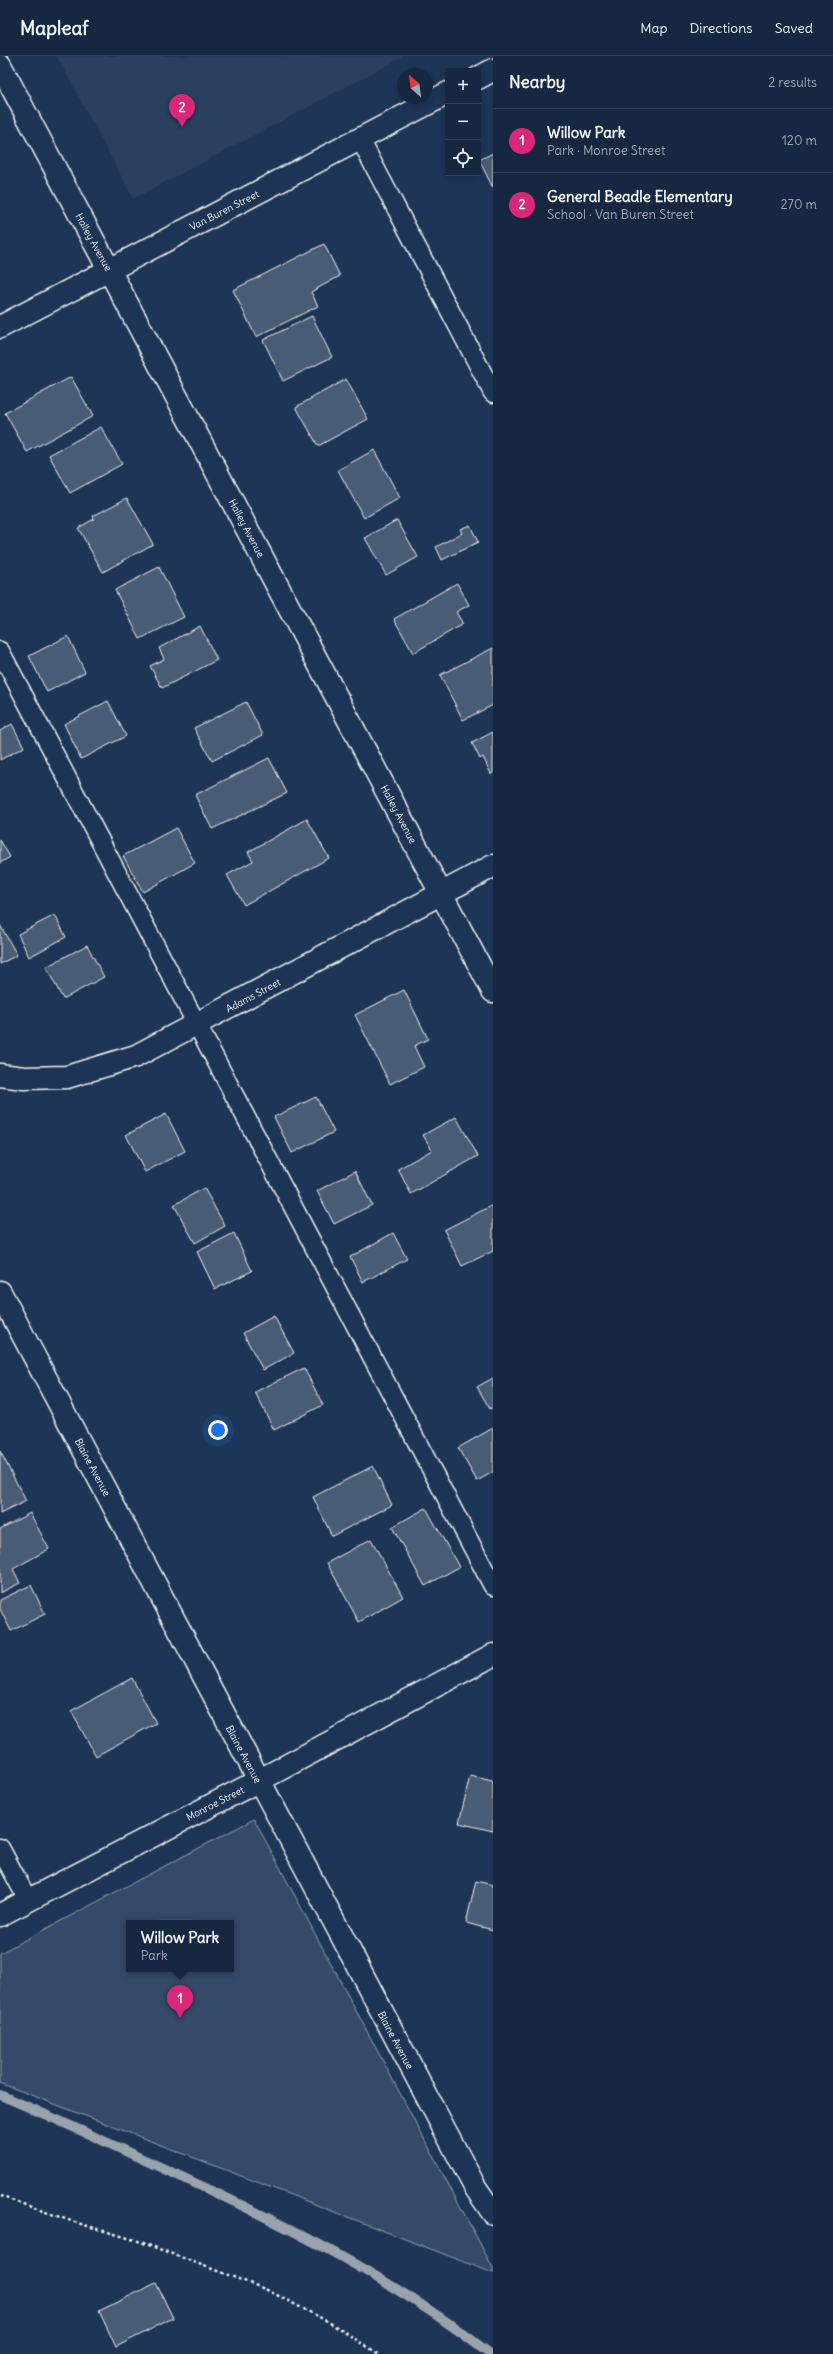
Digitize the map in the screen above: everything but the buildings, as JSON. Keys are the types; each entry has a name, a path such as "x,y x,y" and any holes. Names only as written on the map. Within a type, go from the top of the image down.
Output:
{"street":[{"name":"Halley Avenue","path":"0,65 493,991"},
{"path":"481,76 493,70"},
{"name":"Van Buren Street","path":"0,327 445,95"},
{"name":"Adams Street","path":"0,1075 24,1078 60,1077 88,1072 136,1056 198,1025 493,866"},
{"name":"Blaine Avenue","path":"0,1292 258,1781 475,2187 493,2213"},
{"name":"Monroe Street","path":"0,1915 258,1781 493,1655"}],"lane":[{"path":"360,139 493,393"},
{"path":"0,651 493,1586"},
{"path":"0,1848 28,1900"}],"path":[{"path":"0,2196 71,2221 138,2242 265,2289 327,2321 379,2354"}],"shaded area":[{"path":"57,56 405,56 133,199"},
{"path":"254,1819 493,2268 493,2273 0,2083 0,1953"}],"waterway":[{"path":"0,2095 171,2172 295,2232 376,2276 453,2326 490,2354"}],"place":[{"name":"General Beadle Elementary","path":"182,127"},
{"name":"Willow Park","path":"180,2018"}]}
